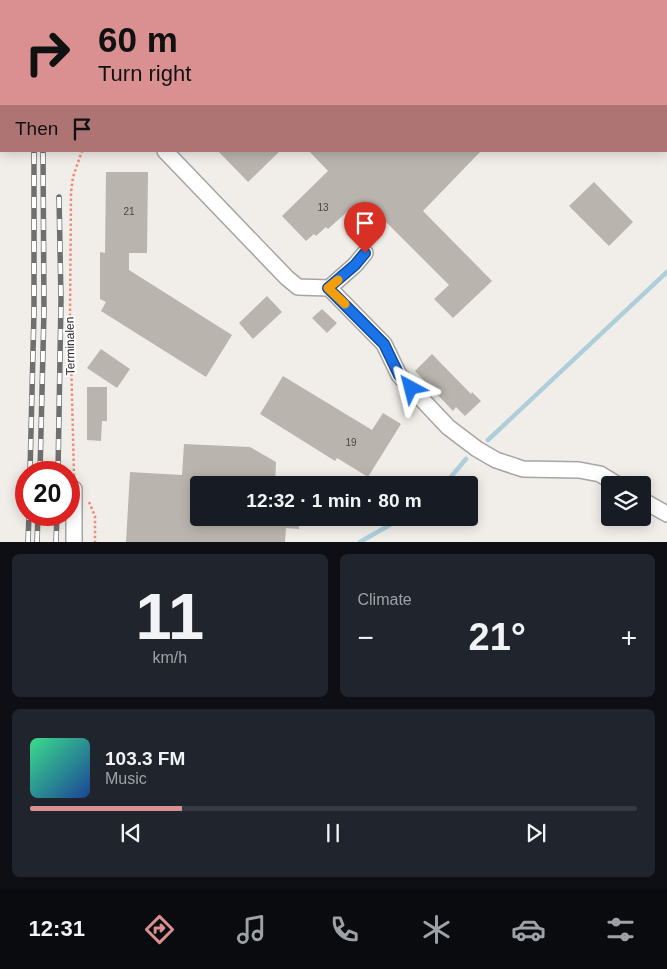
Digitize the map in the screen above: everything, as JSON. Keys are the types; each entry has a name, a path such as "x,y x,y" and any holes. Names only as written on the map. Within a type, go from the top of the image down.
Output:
{"street":[{"path":"166,152 277,268 298,287 328,288 355,265 365,253"},
{"path":"328,288 384,344 399,375 448,427 477,449 496,460 523,469 579,470 603,476"},
{"path":"651,505 667,514"},
{"path":"74,526 74,542"}],"path":[{"name":"Terminalen","path":"73,461 70,328 70,208 73,178 82,152"}],"building":[{"path":"219,152 279,152 248,182"},
{"path":"310,152 480,152 423,211 492,281 453,318 434,299 449,285 374,210 359,223 348,211 328,229 326,227 316,236 314,234 306,241 282,216 328,171"},
{"path":"106,172 148,172 147,253 129,253 129,270 232,335 206,377 101,311 106,302 100,299 100,252 105,253"},
{"path":"594,182 633,222 609,246 569,206"},
{"path":"267,296 282,312 253,339 239,323"},
{"path":"322,309 337,323 327,333 312,318"},
{"path":"101,349 130,369 117,388 87,368"},
{"path":"432,354 471,394 472,392 481,401 465,416 456,407 453,411 415,371"},
{"path":"283,376 372,430 383,413 401,424 369,476 366,476 337,458 335,461 260,414"},
{"path":"87,387 107,387 107,421 102,421 101,441 87,440"},
{"path":"184,444 250,447 276,462 275,476 190,476 190,526 299,526 299,529 286,528 285,542 126,542 130,472 182,475"}],"waterway":[{"path":"488,440 667,272"},
{"path":"452,476 466,459"},
{"path":"360,542 388,526"}],"railway":[{"path":"30,461 34,311 34,152"},
{"path":"40,461 44,311 43,152"},
{"path":"58,461 61,300 59,197"},
{"path":"28,542 29,526"},
{"path":"37,542 38,526"},
{"path":"56,542 57,526"}],"slow traffic":[{"path":"338,280 328,288 345,304"}],"route":[{"path":"365,253 355,265 328,288 384,344 399,375 411,388"}]}
